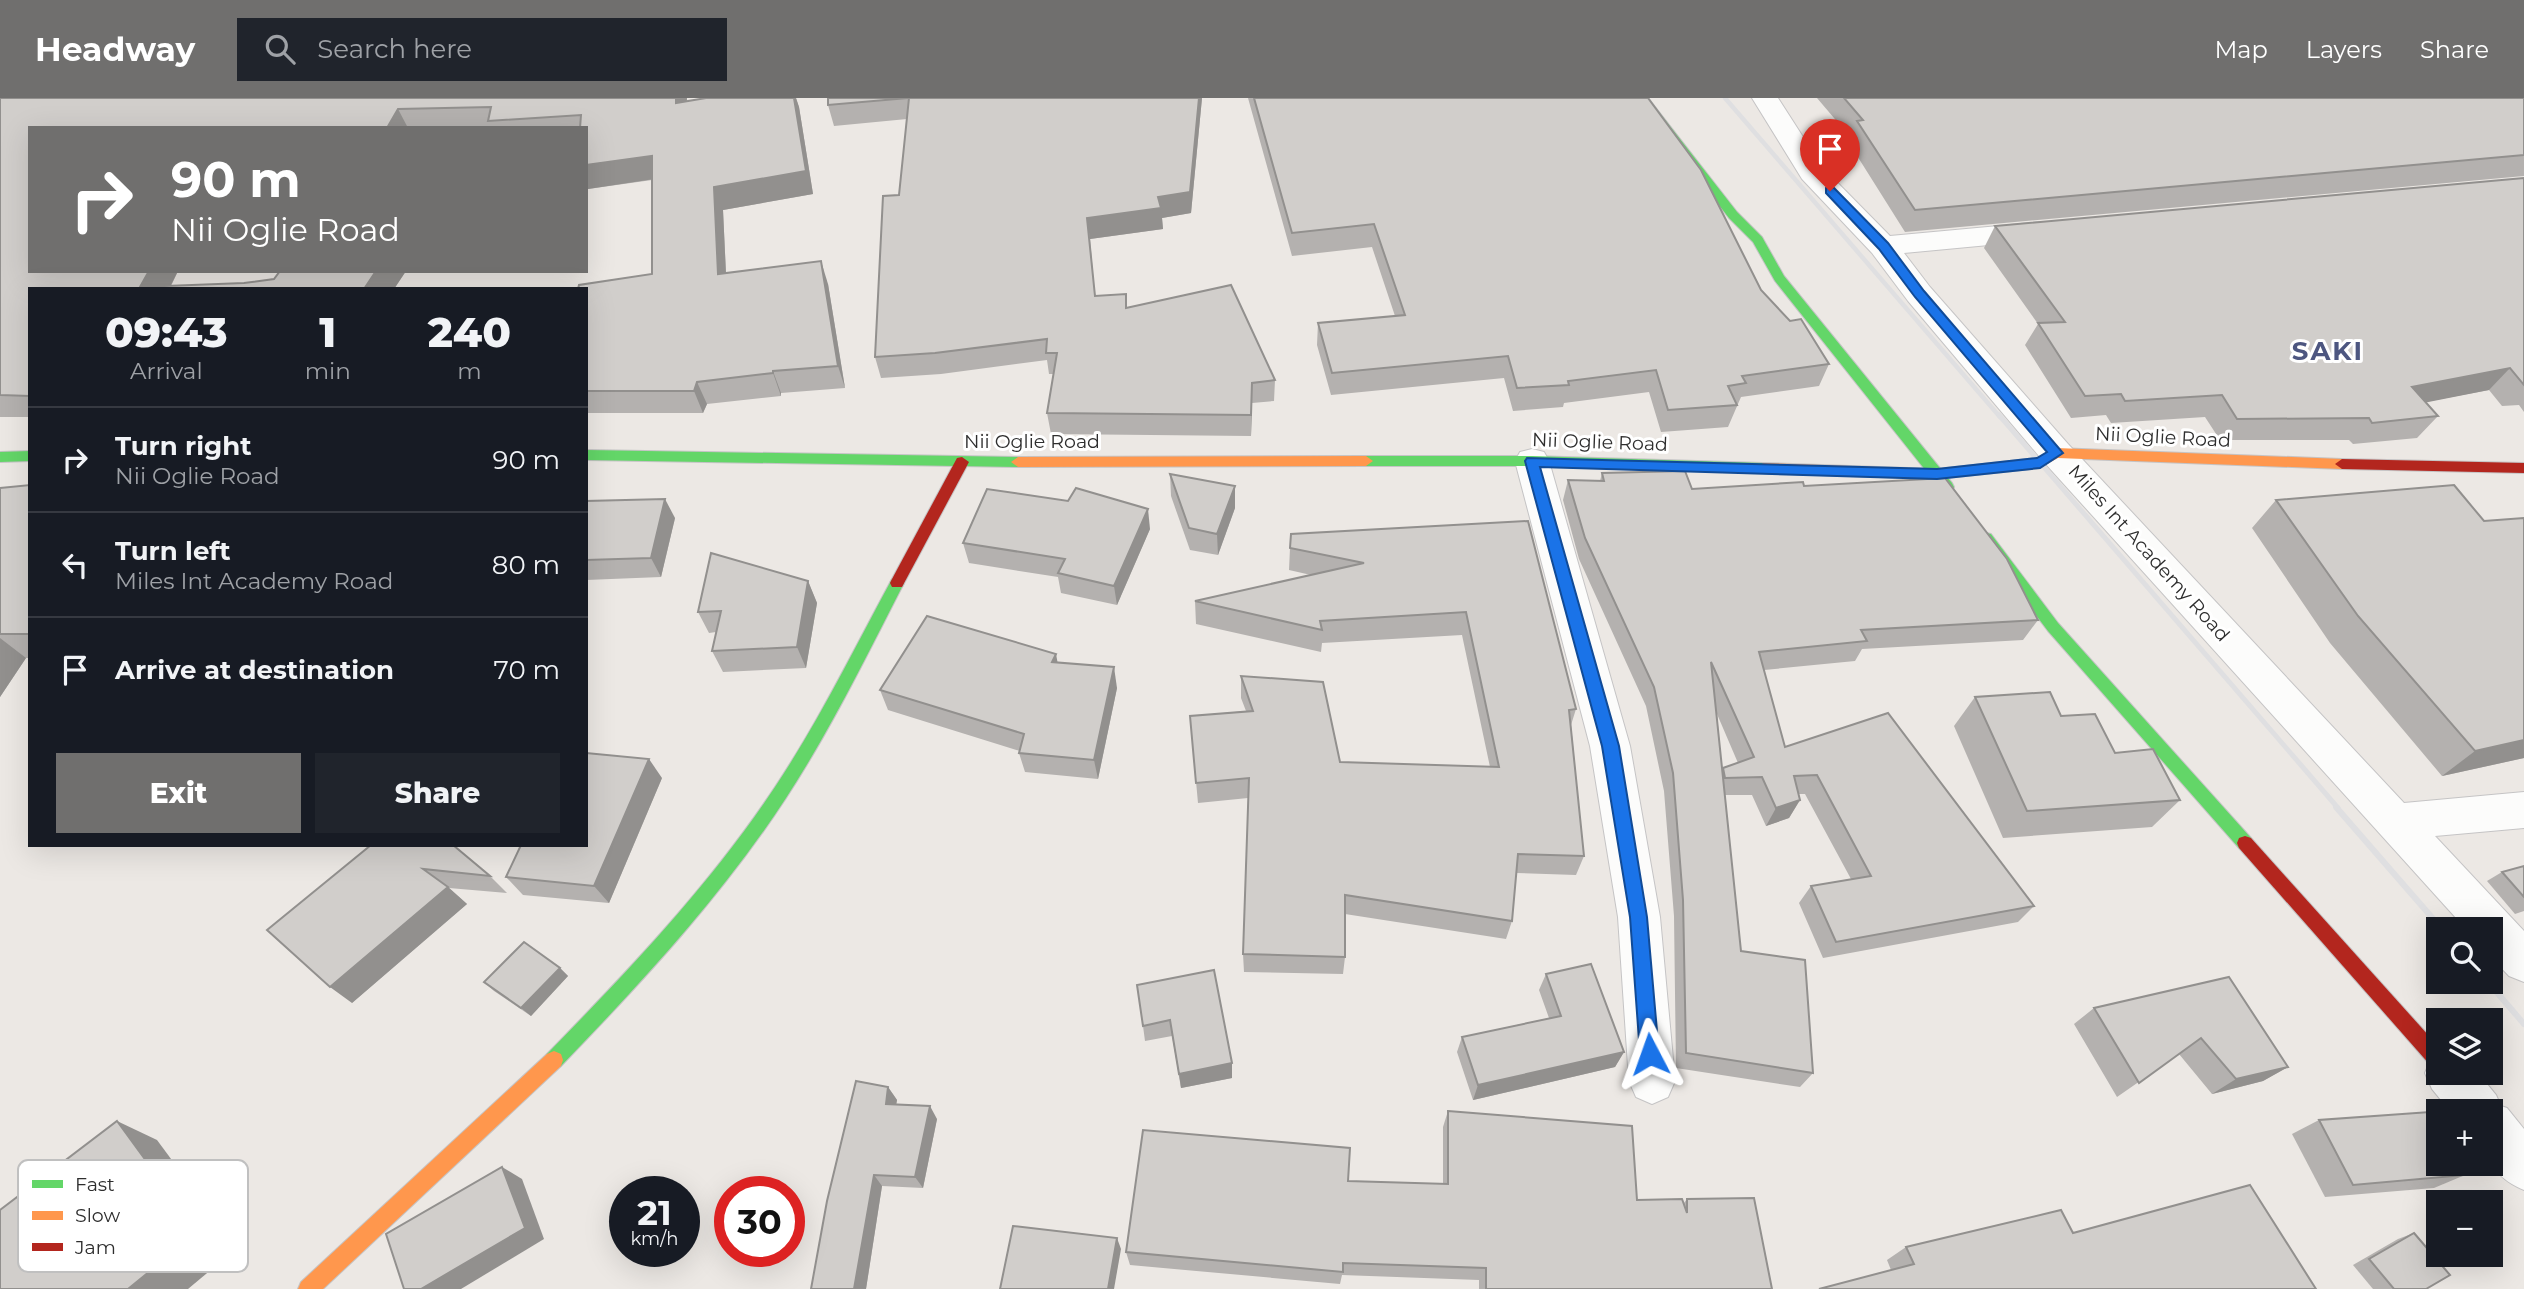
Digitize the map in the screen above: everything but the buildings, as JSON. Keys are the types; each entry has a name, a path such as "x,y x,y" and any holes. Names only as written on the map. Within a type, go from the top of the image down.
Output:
{"street":[{"path":"1642,98 1733,215 1758,240 1779,278 1954,496"},
{"name":"Miles Int Academy Road","path":"1765,98 1812,173 1883,246 1919,294 2056,453 2524,962"},
{"path":"1883,246 2062,229"},
{"name":"Nii Oglie Road","path":"588,455 962,463 1532,461 1937,474 2040,463 2056,453 2216,461 2524,468"},
{"path":"0,457 28,456"},
{"path":"1532,461 1610,746 1639,917 1652,1081"},
{"path":"308,1289 509,1107 624,990 712,884 768,813 815,737 962,463"},
{"path":"1979,528 2053,627 2426,1046"},
{"path":"2395,822 2524,810"},
{"path":"2458,1085 2470,1099"},
{"path":"2503,1141 2524,1166"}],"railway":[{"path":"1725,98 2000,417"},
{"path":"1999,415 2338,808"},
{"path":"2336,807 2432,917"},
{"path":"2498,994 2524,1024"}],"traffic: fast":[{"path":"1642,98 1733,215 1758,240 1779,278 1947,487"},
{"path":"588,455 1018,462"},
{"path":"0,457 28,456"},
{"path":"1366,461 1532,461 1763,468"},
{"path":"1986,538 2053,627 2245,843"},
{"path":"554,1060 703,898 756,828 781,792 842,689 897,583"}],"traffic: slow":[{"path":"1763,468 1937,474 2040,463 2056,453 2342,464"},
{"path":"1018,462 1366,461"},
{"path":"308,1289 554,1060"}],"traffic: jam":[{"path":"897,583 962,462"},
{"path":"2342,464 2524,468"},
{"path":"2245,843 2426,1047"}],"district":[{"name":"SAKI","path":"2328,351"}],"route":[{"path":"1650,1054 1639,917 1610,746 1532,461 1937,474 2040,463 2056,453 1919,294 1883,246 1830,191"}]}
